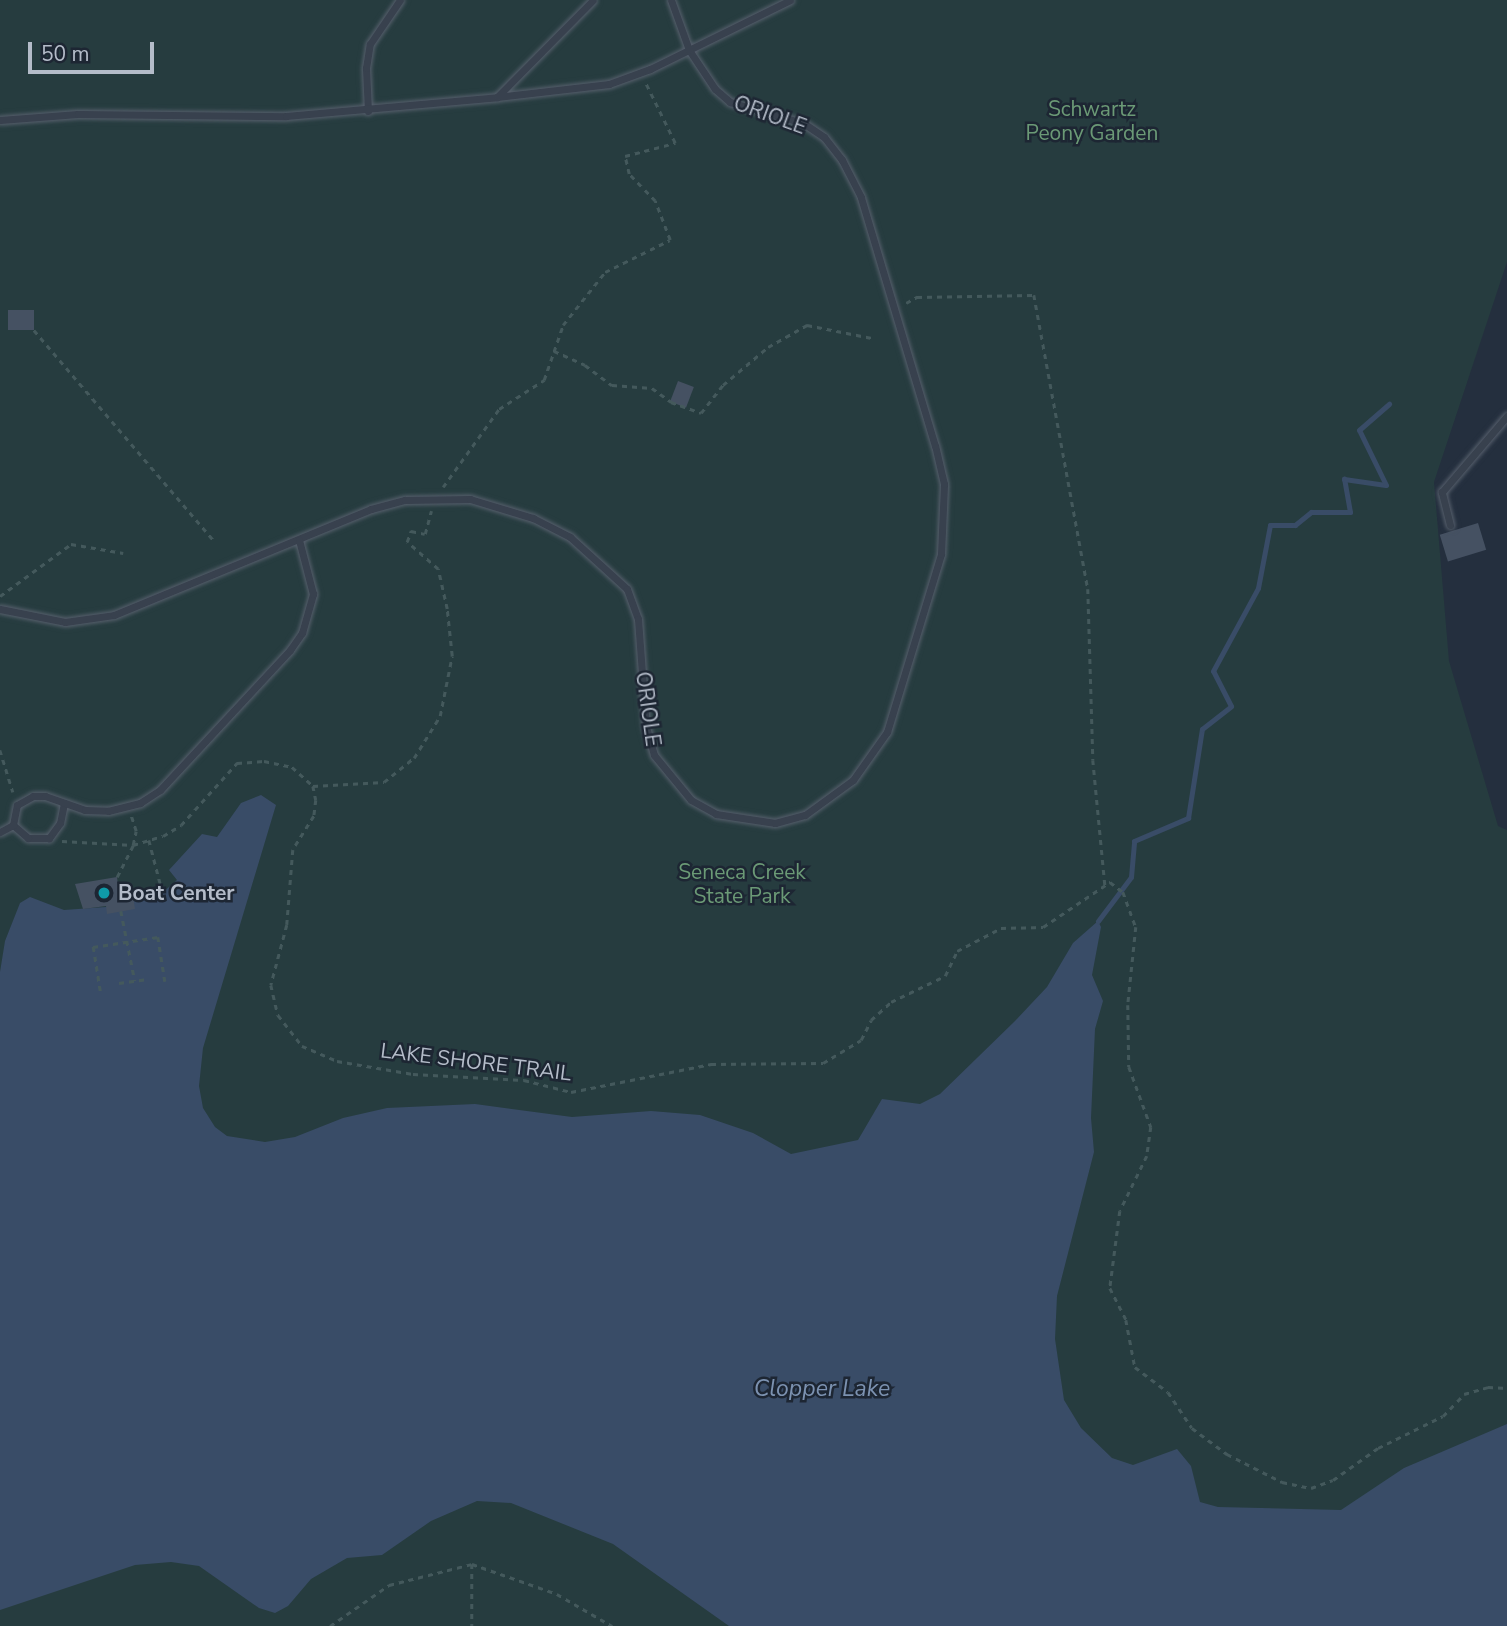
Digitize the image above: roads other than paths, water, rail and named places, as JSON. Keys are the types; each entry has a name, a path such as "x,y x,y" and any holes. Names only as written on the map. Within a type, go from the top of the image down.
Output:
{"lane":[{"path":"368,111 370,44 400,0"},
{"path":"497,97 593,0"},
{"name":"ORIOLE","path":"0,609 65,622 114,615 371,509 435,497 470,499 533,518 570,537 627,589 638,619 646,727 654,755 691,800 716,814 747,822 775,823 805,814 853,780 887,732 941,554 944,484 861,197 842,160 824,137 803,123 730,102 705,78 690,50 671,0"},
{"path":"0,120 78,114 286,116 368,111 608,84 641,73 790,0"},
{"path":"1450,525 1442,492 1507,416"},
{"path":"0,832 13,825 18,805 33,796 85,810 128,807 160,790 302,633 313,594 299,540"},
{"path":"13,825 28,838 49,838 60,823 64,803"}],"water":[{"name":"Clopper Lake","path":"261,795 276,805 203,1048 199,1086 203,1108 215,1127 227,1136 265,1142 295,1137 343,1118 387,1108 475,1104 572,1117 651,1111 700,1115 753,1133 791,1154 858,1140 882,1099 920,1104 940,1094 1047,987 1073,943 1098,921 1101,927 1092,975 1103,1001 1095,1029 1091,1118 1094,1152 1057,1296 1055,1339 1064,1400 1081,1428 1112,1458 1133,1465 1177,1449 1191,1466 1200,1502 1218,1507 1341,1510 1404,1468 1507,1424 1507,1626 729,1626 613,1544 511,1503 477,1501 431,1521 382,1555 347,1558 311,1579 288,1606 275,1613 259,1608 199,1566 171,1562 135,1565 0,1610 0,972 5,941 20,903 30,897 64,910 106,907 161,894 177,880 169,870 202,834 217,837 241,803"}],"waterway":[{"path":"1098,921 1131,877 1134,841 1188,818 1202,729 1231,706 1213,671 1258,588 1270,525 1295,525 1311,512 1350,512 1344,479 1386,485 1359,430 1389,404"}],"place":[{"name":"Boat Center","path":"104,893"}],"park label":[{"name":"Schwartz Peony Garden","path":"1092,121"},
{"name":"Seneca Creek State Park","path":"742,884"}]}
